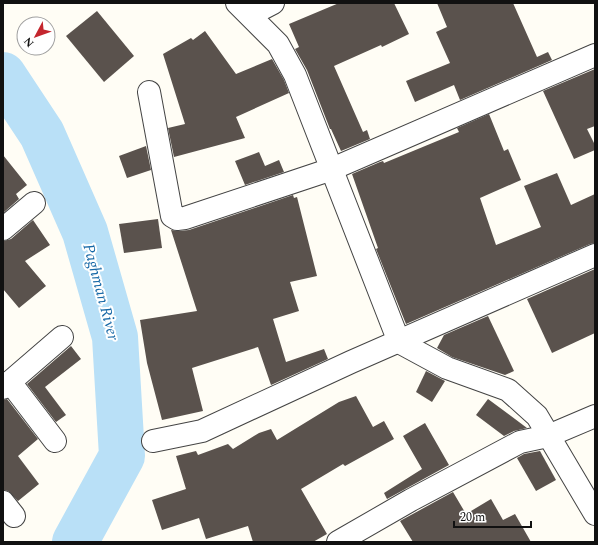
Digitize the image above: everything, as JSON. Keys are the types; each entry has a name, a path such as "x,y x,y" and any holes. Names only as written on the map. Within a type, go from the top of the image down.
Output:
{"street":[{"path":"244,9 273,3"},
{"path":"244,9 278,44 295,75 399,342 447,368 508,390 537,416 595,514"},
{"path":"149,92 172,216 177,219 185,218 332,169 595,55"},
{"path":"3,228 34,203"},
{"path":"153,441 202,431 595,255"},
{"path":"55,441 6,385 62,337"},
{"path":"338,542 411,500 520,442 548,436 595,416"}],"building":[{"path":"339,3 394,3 409,34 382,47 381,45 334,66 363,132 367,130 370,139 341,151 330,129 307,70 295,49 299,47 289,24"},
{"path":"437,3 513,3 537,57 548,52 552,60 460,100 454,85 415,102 406,81 450,63 436,32 447,27"},
{"path":"97,11 134,56 104,82 66,36"},
{"path":"205,31 236,74 272,59 284,80 289,93 236,117 245,138 174,157 168,128 185,124 163,54 191,38 193,40"},
{"path":"595,69 595,126 587,129 595,145 595,150 574,159 543,91"},
{"path":"489,114 504,151 508,149 521,180 480,198 496,245 541,227 524,186 557,173 571,205 595,194 595,243 406,324 376,249 378,248 352,174 380,162 383,161 384,163 459,132 457,128"},
{"path":"146,146 151,170 127,178 119,156"},
{"path":"259,152 265,166 279,160 284,172 245,185 235,161"},
{"path":"3,155 27,185 16,194 19,199 3,213"},
{"path":"293,195 294,198 297,197 317,276 290,282 299,311 273,319 286,362 324,349 328,359 271,385 258,347 192,368 203,411 162,420 147,363 140,320 197,311 171,230 189,230"},
{"path":"158,219 162,248 124,253 119,224"},
{"path":"33,220 50,245 25,261 46,286 19,308 3,289 3,241 11,239"},
{"path":"595,269 595,333 552,353 527,299"},
{"path":"488,316 514,371 505,375 452,357 437,348 444,335"},
{"path":"71,346 81,359 45,387 66,415 56,422 27,384"},
{"path":"426,371 445,381 432,402 416,392"},
{"path":"356,396 373,427 384,421 394,439 345,466 343,464 301,489 327,534 313,542 253,542 248,526 206,539 199,518 162,530 152,500 186,489 176,456 196,451 198,455 228,444 233,449 259,433 271,429 277,440 339,402"},
{"path":"7,399 38,439 18,456 39,484 18,501 8,491 3,490 3,400"},
{"path":"488,399 527,428 514,431 504,436 476,415"},
{"path":"425,423 449,465 387,499 384,493 422,469 403,436"},
{"path":"540,451 556,480 536,491 517,458 524,454"},
{"path":"453,492 466,514 491,499 503,520 515,514 531,542 413,542 400,521"}],"waterway":[{"name":"Paghman River","path":"3,75 42,134 85,232 115,337 122,456 75,542"}]}
